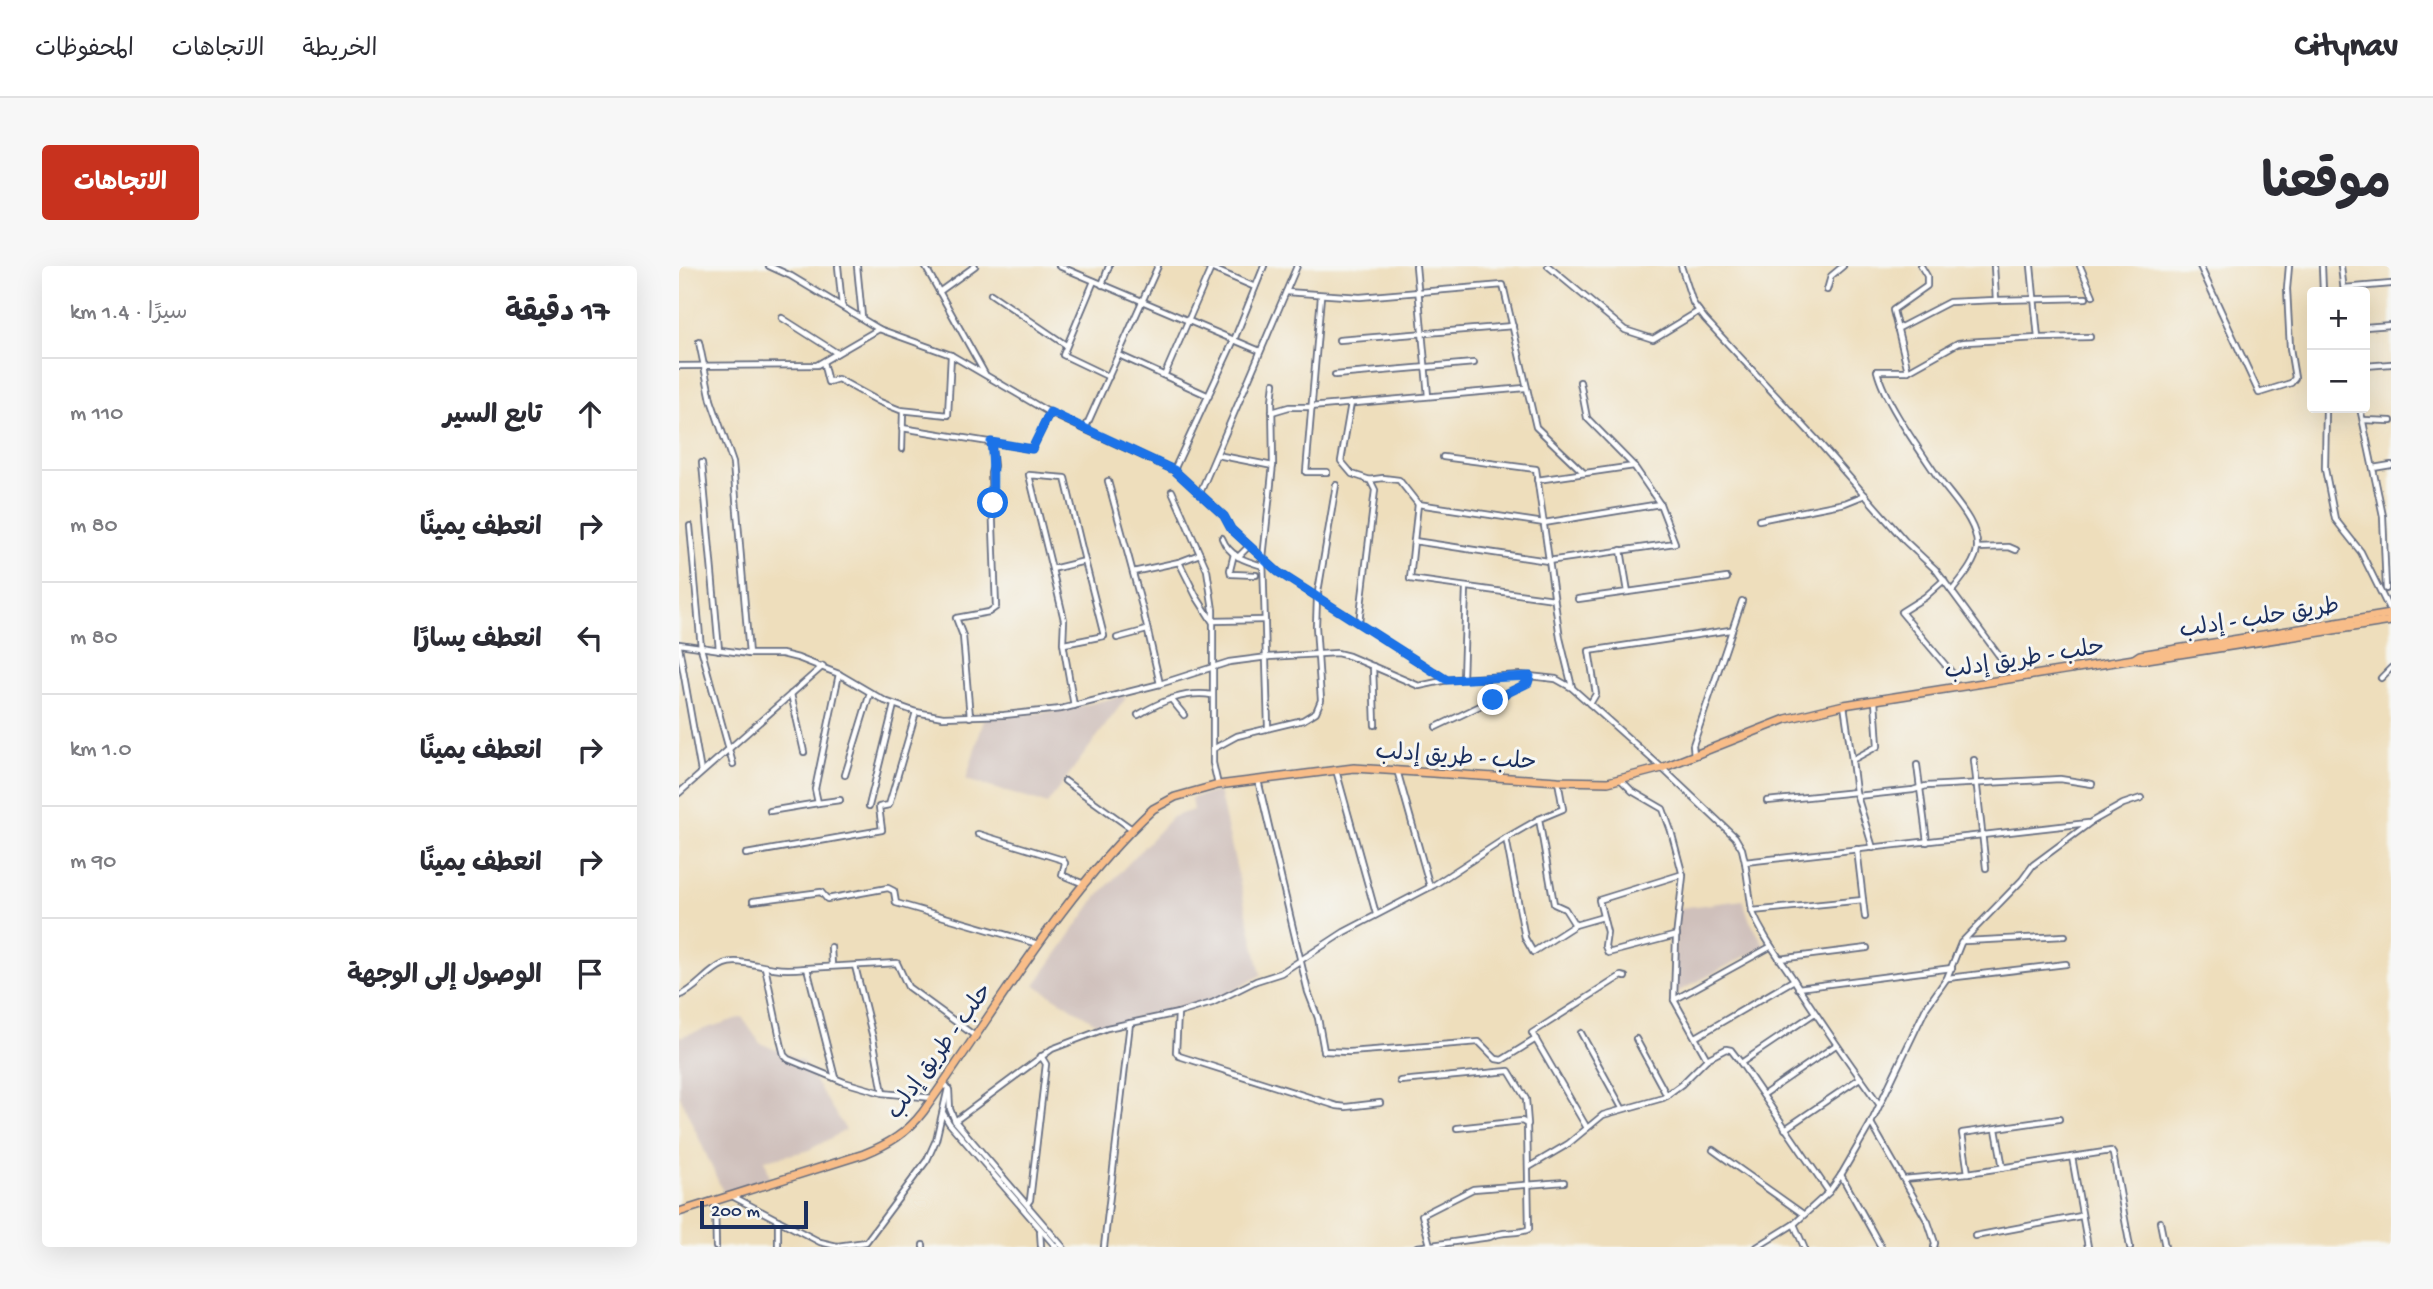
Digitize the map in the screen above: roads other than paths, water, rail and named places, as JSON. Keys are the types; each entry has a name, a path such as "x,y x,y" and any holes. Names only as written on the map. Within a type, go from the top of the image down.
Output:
{"highway":[{"name":"طريق حلب - إدلب","path":"2134,659 2140,655 2391,614"},
{"path":"2330,631 2367,623 2366,618"},
{"name":"حلب - طريق إدلب","path":"679,1212 880,1148 904,1133 946,1085 975,1036 1038,944 1084,884 1133,830 1164,801 1187,792 1258,779 1354,768 1591,783 1621,779 1662,768 1786,719 1844,705 2391,621"},
{"path":"2235,646 2234,642 2260,635"}],"street":[{"path":"838,266 842,306"},
{"path":"857,266 862,318"},
{"path":"925,266 985,375"},
{"path":"939,292 975,266"},
{"path":"1059,266 1260,351"},
{"path":"1102,285 1109,266"},
{"path":"1085,429 1158,266"},
{"path":"1174,470 1234,340 1263,266"},
{"path":"1200,493 1297,266"},
{"path":"1416,266 1428,396"},
{"path":"1548,266 1630,333 1653,339 1699,311"},
{"path":"1681,266 1691,299 1699,311 1905,541 1944,580 2008,668 2019,678"},
{"path":"1827,290 1831,276 1843,266"},
{"path":"1908,371 1893,310 1927,286 1927,276 1921,266"},
{"path":"1994,266 1996,300"},
{"path":"2031,266 2038,338"},
{"path":"2080,266 2093,296"},
{"path":"2200,266 2259,393 2291,383 2295,378 2290,348 2287,289 2289,266"},
{"path":"2322,266 2323,287"},
{"path":"2341,266 2344,287"},
{"path":"772,267 879,329 951,355 1050,412 1174,470 1224,516 1231,529 1278,572 1447,680"},
{"path":"1165,374 1210,267 1255,287"},
{"path":"1094,281 1063,355 1109,377"},
{"path":"1286,292 1360,297 1503,285 1536,427 1584,473"},
{"path":"2370,287 2391,285"},
{"path":"991,294 1066,345"},
{"path":"1321,296 1306,472 1327,472"},
{"path":"1897,329 1949,302 2086,298"},
{"path":"782,317 838,353"},
{"path":"2370,327 2391,325"},
{"path":"1339,340 1513,326"},
{"path":"679,366 817,365 879,329"},
{"path":"1952,591 1965,574 1977,548 1976,536 1888,398 1877,370 1908,371 1958,343 2090,337"},
{"path":"699,342 711,400 733,463 749,654"},
{"path":"823,362 828,382 838,379 903,411 948,415 951,355"},
{"path":"1119,355 1209,396"},
{"path":"1335,375 1474,363"},
{"path":"2370,366 2391,364"},
{"path":"1413,541 1548,561 1675,542 1660,505 1634,466 1587,418 1580,382"},
{"path":"1268,727 1263,558 1273,466 1274,383"},
{"path":"1272,412 1289,407 1525,388"},
{"path":"1351,403 1341,461 1352,474 1368,480 1399,480 1418,504 1544,523 1660,505"},
{"path":"902,449 903,411"},
{"path":"902,428 1032,449 1050,412"},
{"path":"2326,413 2325,469 2336,519 2361,552 2391,614"},
{"path":"2361,413 2383,516 2389,588 2382,594"},
{"path":"2363,420 2391,421"},
{"path":"970,717 963,636 956,618 989,612 996,607 991,474 994,466 991,442"},
{"path":"1217,455 1273,466"},
{"path":"1443,457 1536,469 1554,599 1572,688"},
{"path":"702,463 719,650"},
{"path":"2373,468 2391,465"},
{"path":"1537,480 1634,466"},
{"path":"1063,644 1104,636 1065,478 1029,475 1064,620 1063,644 1074,706"},
{"path":"1359,623 1375,489 1368,480"},
{"path":"1108,481 1160,684"},
{"path":"1213,749 1237,736 1303,720 1316,712 1321,700 1317,598 1336,485"},
{"path":"1172,491 1207,570 1211,588 1213,763 1218,785"},
{"path":"1759,520 1845,503 1865,495"},
{"path":"1418,504 1410,579 1554,599"},
{"path":"2383,516 2391,515"},
{"path":"690,526 701,648 733,764"},
{"path":"1222,538 1226,549 1236,556 1263,566"},
{"path":"1249,546 1236,556 1230,570 1231,574 1256,575"},
{"path":"1977,548 2009,547 2016,550"},
{"path":"1622,550 1628,592"},
{"path":"1133,572 1179,562 1200,554"},
{"path":"1052,569 1085,561"},
{"path":"1179,562 1212,621"},
{"path":"1578,599 1727,578"},
{"path":"1944,580 1925,597 1901,612 1953,674"},
{"path":"1463,678 1466,587"},
{"path":"1694,756 1693,745 1742,601"},
{"path":"1212,621 1265,620"},
{"path":"1117,638 1147,630"},
{"path":"1590,704 1596,694 1589,651 1730,631"},
{"path":"701,773 679,646 749,654 782,654 823,666 894,705 943,717 970,717 1074,706 1160,684 1211,666 1265,657 1319,654 1349,656 1419,686 1463,678 1530,676 1556,679 1572,688 1735,838 1742,849 1752,911 1770,947 1879,1104"},
{"path":"679,793 823,666"},
{"path":"1373,666 1375,725"},
{"path":"2381,678 2391,668"},
{"path":"818,803 815,789 839,674"},
{"path":"1436,727 1528,683 1530,676"},
{"path":"845,775 870,693"},
{"path":"1138,715 1171,699 1198,693 1212,695"},
{"path":"791,694 804,752"},
{"path":"1171,699 1184,715"},
{"path":"1852,760 1878,746 1875,701"},
{"path":"869,806 894,705"},
{"path":"1844,705 1857,794 1873,848"},
{"path":"746,854 883,830 879,807 889,805 916,712"},
{"path":"1974,760 1986,868"},
{"path":"1917,765 1927,842"},
{"path":"1336,769 1376,914"},
{"path":"1396,769 1430,887"},
{"path":"1258,779 1324,1051 1349,1052 1479,1042 1496,1059 1502,1060 1536,1039"},
{"path":"1621,779 1632,791 1657,804 1665,812 1683,874 1674,1000 1707,1059"},
{"path":"1767,801 2060,779 2092,784"},
{"path":"1065,781 1133,830"},
{"path":"955,1121 1052,1049 1101,1029 1212,1003 1301,962 1344,932 1430,887 1506,838 1563,808 1558,781"},
{"path":"1757,1247 1794,1224 1829,1192 1841,1175 1871,1123 1926,1008 1947,978 1961,943 2033,865 2091,822 2123,804 2141,799"},
{"path":"770,811 840,800"},
{"path":"1539,820 1554,904 1566,909 1574,925"},
{"path":"1745,862 2091,822"},
{"path":"978,834 1063,860 1065,863 1062,875 1084,884"},
{"path":"1506,838 1525,938 1533,951 1574,925 1603,917"},
{"path":"1857,849 1865,917"},
{"path":"1677,935 1608,953 1599,900 1683,874"},
{"path":"753,901 821,892 827,899 891,888 894,891 895,903 1038,944"},
{"path":"1752,911 1863,900"},
{"path":"1965,941 2065,936"},
{"path":"831,947 832,966"},
{"path":"1674,1000 1770,947"},
{"path":"1779,959 1867,948"},
{"path":"679,996 724,964 807,968 897,963 908,987 975,1036"},
{"path":"1947,978 2066,964"},
{"path":"765,967 784,1055 788,1059 883,1093 933,1098"},
{"path":"855,967 876,1051 883,1093"},
{"path":"807,968 835,1078"},
{"path":"1798,988 1952,968"},
{"path":"1587,1128 1532,1033 1621,976 1625,977"},
{"path":"1696,1037 1794,980"},
{"path":"1178,1013 1175,1052 1179,1056 1337,1106 1380,1103"},
{"path":"1741,1063 1815,1013"},
{"path":"1104,1247 1131,1023"},
{"path":"1581,1033 1622,1108"},
{"path":"1636,1039 1667,1096"},
{"path":"1763,1095 1836,1045"},
{"path":"1529,1167 1568,1144 1602,1115 1667,1096 1707,1059 1726,1049 1731,1050 1741,1063 1829,1192"},
{"path":"1027,1204 1030,1200 1046,1064 1041,1056"},
{"path":"1400,1081 1509,1071 1526,1099 1531,1223 1529,1229 1417,1247"},
{"path":"1785,1129 1860,1078"},
{"path":"731,1196 828,1245 866,1245 927,1160 936,1140 946,1085"},
{"path":"946,1085 955,1121 1063,1247"},
{"path":"943,1112 949,1123 1056,1247"},
{"path":"1968,1173 1962,1133 2059,1119"},
{"path":"1457,1128 1522,1121 1527,1124 1528,1129"},
{"path":"1871,1123 1928,1222 1934,1247"},
{"path":"1996,1129 2003,1168"},
{"path":"1713,1150 1803,1214"},
{"path":"1904,1179 1968,1173 2111,1151 2130,1247"},
{"path":"2071,1157 2088,1247"},
{"path":"1841,1175 1881,1247"},
{"path":"1430,1245 1422,1215 1473,1189 1564,1182"},
{"path":"715,1201 716,1247"},
{"path":"1975,1236 2081,1216"},
{"path":"778,1219 778,1247"},
{"path":"1040,1219 1041,1247"},
{"path":"2160,1222 2165,1247"},
{"path":"1794,1224 1804,1247"}]}
